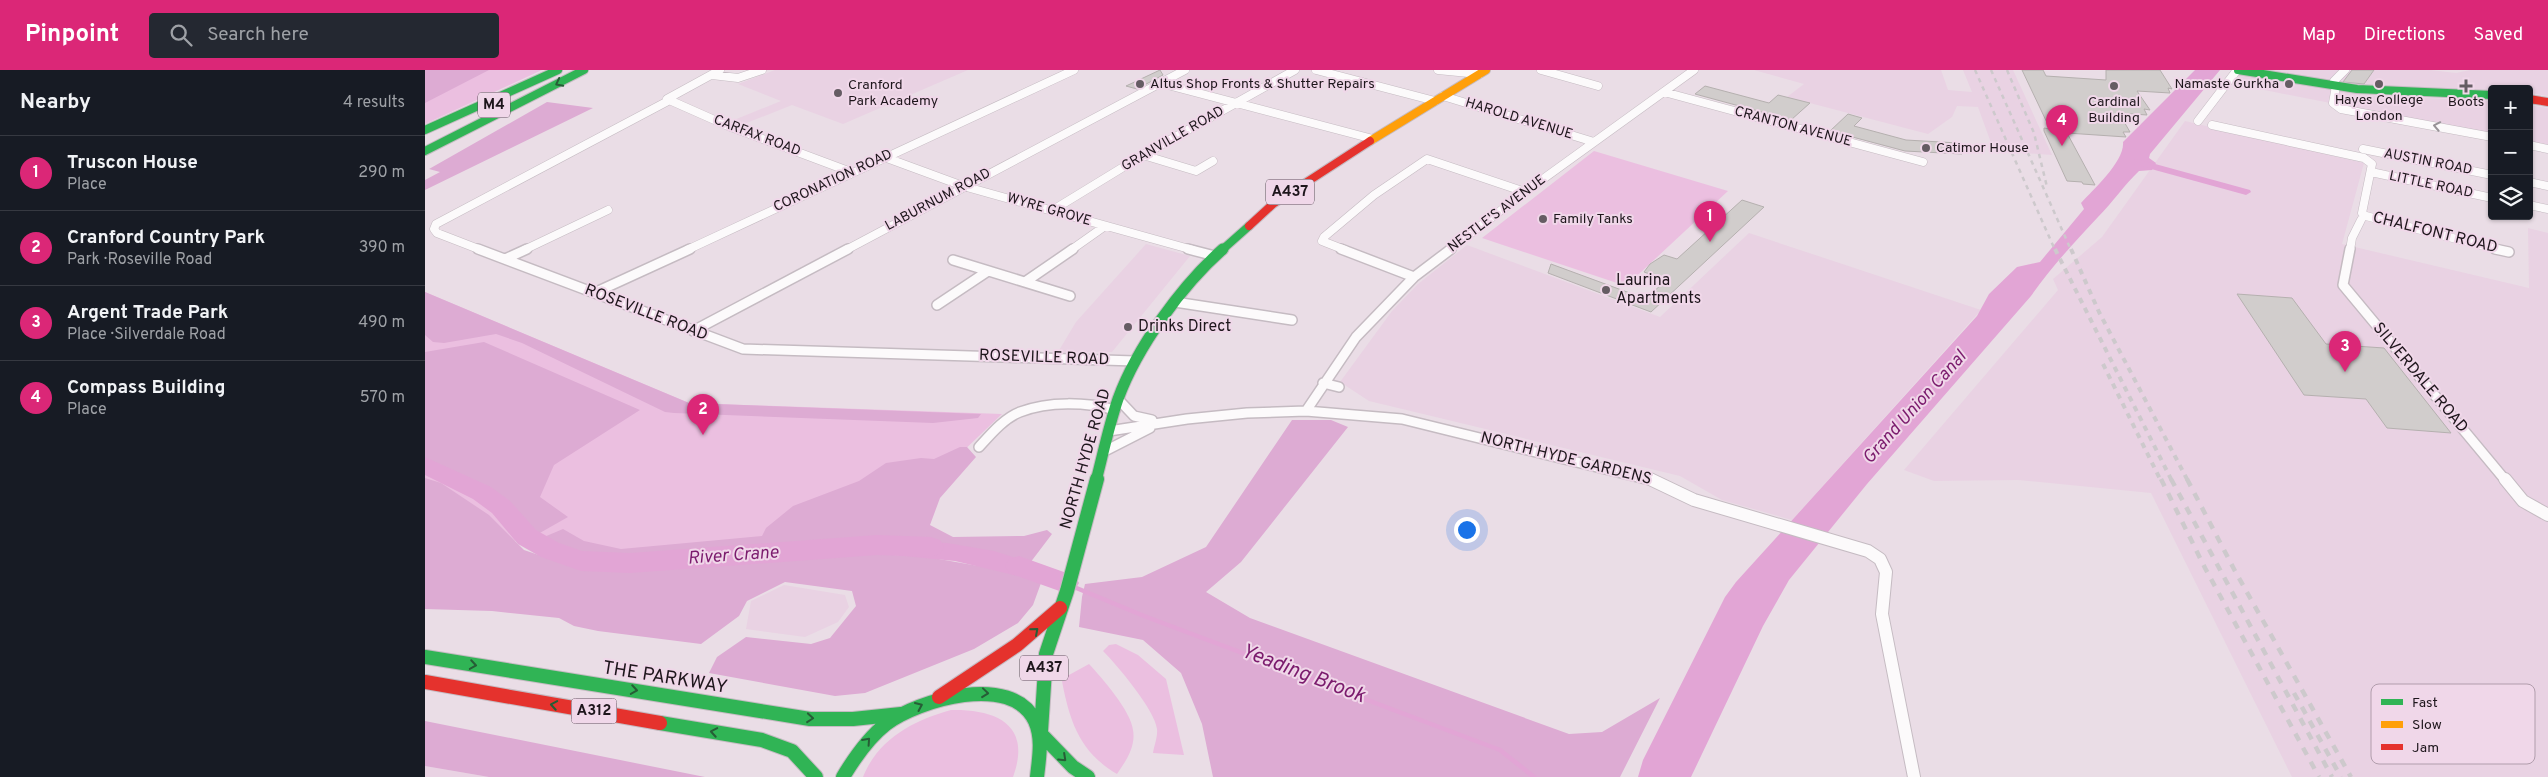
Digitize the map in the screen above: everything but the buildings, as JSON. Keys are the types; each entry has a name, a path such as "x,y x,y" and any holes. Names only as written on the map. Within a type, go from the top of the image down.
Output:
{"main road":[{"name":"M4","path":"425,130 558,70"},
{"name":"M4","path":"425,140 563,70"},
{"name":"M4","path":"425,151 584,70"},
{"path":"2238,70 2378,91 2488,95"},
{"name":"NORTH HYDE ROAD","path":"1037,777 1043,754 1041,733 1044,668 1060,608 1067,591 1116,404 1135,361 1175,302 1215,256 1273,204 1373,139 1483,72"},
{"name":"M4","path":"425,160 535,96"},
{"path":"2533,100 2548,102"},
{"name":"NORTH HYDE ROAD","path":"937,698 1017,646 1060,608"},
{"name":"THE PARKWAY","path":"425,657 810,719 853,719 901,714"},
{"name":"A312","path":"425,682 762,740 792,751 816,777"},
{"path":"843,777 855,755 875,733 901,714 937,698 967,693 1003,696 1026,710 1032,716 1041,733 1073,767 1088,777"}],"street":[{"path":"667,99 720,70"},
{"path":"712,75 738,78 762,70"},
{"name":"CORONATION ROAD","path":"594,293 1074,70"},
{"name":"LABURNUM ROAD","path":"693,331 963,186 1185,70"},
{"name":"GRANVILLE ROAD","path":"1053,210 1143,156 1295,70"},
{"name":"HAROLD AVENUE","path":"1316,70 1439,98 1594,142"},
{"path":"1438,70 1483,72"},
{"path":"1541,70 1599,86"},
{"name":"NESTLE'S AVENUE","path":"1306,411 1323,383 1356,338 1414,277 1525,192 1695,70"},
{"path":"2198,120 2238,70"},
{"path":"2345,70 2334,81 2333,103 2341,108 2488,136"},
{"path":"1160,83 1373,139"},
{"name":"CRANTON AVENUE","path":"1664,92 1923,162"},
{"name":"CARFAX ROAD","path":"667,99 851,172"},
{"name":"ROSEVILLE ROAD","path":"667,99 436,224 434,229 437,233 693,331 753,351 1135,361"},
{"path":"2212,125 2361,157 2372,164 2371,172"},
{"path":"2533,146 2548,149"},
{"name":"AUSTIN ROAD","path":"2363,149 2488,174"},
{"path":"1143,156 1196,171"},
{"name":"WYRE GROVE","path":"884,157 963,186 1215,256"},
{"path":"1414,277 1325,244 1322,241 1324,237 1374,195 1427,159 1525,192"},
{"path":"1187,177 1213,161"},
{"name":"LITTLE ROAD","path":"2371,172 2488,197"},
{"name":"SILVERDALE ROAD","path":"2371,172 2362,217 2352,238 2343,285 2523,501 2548,515"},
{"path":"2533,183 2548,186"},
{"path":"2533,206 2548,209"},
{"path":"505,259 608,210"},
{"name":"CHALFONT ROAD","path":"2362,217 2509,252"},
{"path":"1025,282 1105,226"},
{"path":"953,260 1070,296"},
{"path":"937,305 989,271"},
{"path":"1175,302 1292,320"},
{"path":"1323,383 1339,387"},
{"path":"979,447 993,431 1018,412 1042,406 1116,404 1134,416 1165,422"},
{"name":"NORTH HYDE GARDENS","path":"1109,431 1165,422 1247,413 1306,411 1402,419 1595,464 1658,482 1694,500 1867,551 1880,559 1886,572 1882,614 1914,777"},
{"path":"1103,452 1134,434 1165,422"}],"shaded area":[{"path":"425,70 542,70 425,124"},
{"path":"425,70 489,70 425,103"},
{"name":"Cranford Park Academy","path":"775,70 968,70 843,124 792,105 744,124 734,120 781,101 738,84"},
{"path":"1754,70 1941,70 1948,90 1972,92 1963,70 2013,70 2052,155 1994,151 1978,107 1957,106 1952,117 1928,134 1787,97 1804,84"},
{"path":"2253,70 2430,70 2456,73 2470,70 2548,70 2548,96 2533,94 2533,85 2488,85 2488,90 2341,84"},
{"path":"2240,74 2365,95 2488,101 2488,134 2234,84"},
{"path":"547,102 593,108 425,190 425,180 440,172 429,169"},
{"path":"2533,106 2548,108 2548,146 2533,143"},
{"path":"2185,121 2364,163 2342,244 2529,288 2528,228 2548,233 2548,777 2292,777 2151,493 2018,480 1934,481 1904,470 2058,290 2053,279 2102,237"},
{"path":"1594,151 1728,191 1626,286 1482,238"},
{"path":"1749,233 1981,310 1792,520 1722,500 1680,476 1369,401 1340,382 1392,311 1418,284 1467,245 1660,317"},
{"path":"1146,244 1190,256 1112,352 1058,352 1076,322"},
{"path":"425,292 689,403 1002,414 869,541 608,560 569,548 532,530 505,547 425,541"},
{"path":"425,292 689,403 981,414 978,418 933,423 665,412 522,343 496,334 444,343 433,342 425,335"},
{"path":"484,342 640,410 554,465 540,497 568,517 538,534 507,503 471,480 425,459 425,352"},
{"path":"1292,420 1331,420 1348,427 1241,562 1206,592 1250,618 1569,734 1602,732 1660,698 1620,777 1213,777 1202,724 1181,673 1143,640 1079,627 1082,597 1085,584 1142,577 1206,547"},
{"path":"960,447 967,447 976,457 940,498 930,525 953,537 1024,536 1047,530 1052,534 1030,563 966,548 935,543 902,541 608,560 584,555 544,537 563,529 584,541 621,549 762,536 766,528 793,506 859,481 886,463 921,458 934,459"},
{"path":"425,478 441,483 489,515 524,550 574,567 619,571 863,554 922,556 984,567 1032,578 1041,583 1033,605 1018,623 974,649 865,693 835,696 709,673 717,657 746,637 811,644 830,638 856,606 852,591 785,582 747,601 739,616 701,644 598,631 574,626 559,618 492,611 425,609"},
{"path":"784,585 845,595 849,607 838,622 805,637 746,629 751,601"},
{"path":"1116,644 1138,655 1166,679 1184,755 1153,753 1157,732 1155,721 1135,688 1103,651 1109,645"},
{"path":"1089,664 1122,704 1131,722 1134,736 1132,748 1117,774 1093,755 1084,744 1077,732 1068,706 1061,676 1069,675"},
{"path":"951,710 968,710 983,713 996,717 1006,724 1014,733 1018,744 1018,759 1013,777 863,777 878,752 899,733 924,719"},
{"path":"425,721 705,777 489,777 425,766"},
{"path":"425,766 489,777 425,777"}],"water":[{"name":"Grand Union Canal","path":"2195,70 2220,70 2150,154 2149,158 2156,163 2152,170 2139,171 2063,255 2031,296 1867,484 1789,580 1763,626 1691,777 1638,777 1643,760 1725,597 1736,582 1977,316 1989,294 2017,267 2040,262 2084,209 2081,203 2114,166 2122,150 2123,142"},
{"path":"902,541 947,543 994,551 1052,570 1048,583 955,561 894,555"}],"waterway":[{"path":"2137,162 2246,192"},
{"name":"River Crane","path":"425,465 482,493 501,507 527,537 550,550 581,561 630,563 877,545 931,547"},
{"name":"River Crane","path":"1019,566 1065,583"},
{"name":"Yeading Brook","path":"1074,587 1144,616 1500,750 1534,777"}],"railway":[{"path":"1975,70 2055,250"},
{"path":"1991,70 2071,250"},
{"path":"2007,70 2034,133 2047,187"},
{"path":"2055,249 2172,481"},
{"path":"2071,249 2099,312 2188,481"},
{"path":"2103,364 2161,481"},
{"path":"2161,479 2205,568 2319,777"},
{"path":"2171,479 2332,777"},
{"path":"2187,479 2235,571 2351,777"},
{"path":"2294,693 2341,777"}],"traffic: fast":[{"path":"425,130 558,70"},
{"path":"425,151 584,70"},
{"path":"2238,70 2357,89 2488,95"},
{"path":"1041,731 1046,654 1067,591 1118,399 1135,361 1175,302 1215,256 1249,226"},
{"path":"425,657 810,719 853,719 901,714"},
{"path":"843,777 865,745 893,719 917,706 944,698 971,694 997,696 1019,704 1034,720 1041,744 1037,777"},
{"path":"660,723 762,740 792,751 816,777"},
{"path":"1042,735 1073,767 1088,777"}],"traffic: slow":[{"path":"1370,141 1486,70"}],"traffic: jam":[{"path":"2533,100 2548,102"},
{"path":"1249,226 1273,204 1370,141"},
{"path":"939,697 1017,645 1060,608"},
{"path":"425,682 660,723"}],"place":[{"name":"Altus Shop Fronts & Shutter Repairs","path":"1140,84"},
{"name":"Namaste Gurkha","path":"2289,84"},
{"name":"Hayes College London","path":"2379,84"},
{"name":"Cardinal Building","path":"2114,86"},
{"name":"Boots","path":"2466,86"},
{"name":"Cranford Park Academy","path":"838,93"},
{"name":"Compass Building","path":"2062,146"},
{"name":"Catimor House","path":"1926,148"},
{"name":"Family Tanks","path":"1543,219"},
{"name":"Truscon House","path":"1710,242"},
{"name":"Laurina Apartments","path":"1606,290"},
{"name":"Drinks Direct","path":"1128,327"},
{"name":"Argent Trade Park","path":"2345,372"},
{"name":"Cranford Country Park","path":"703,435"}]}
